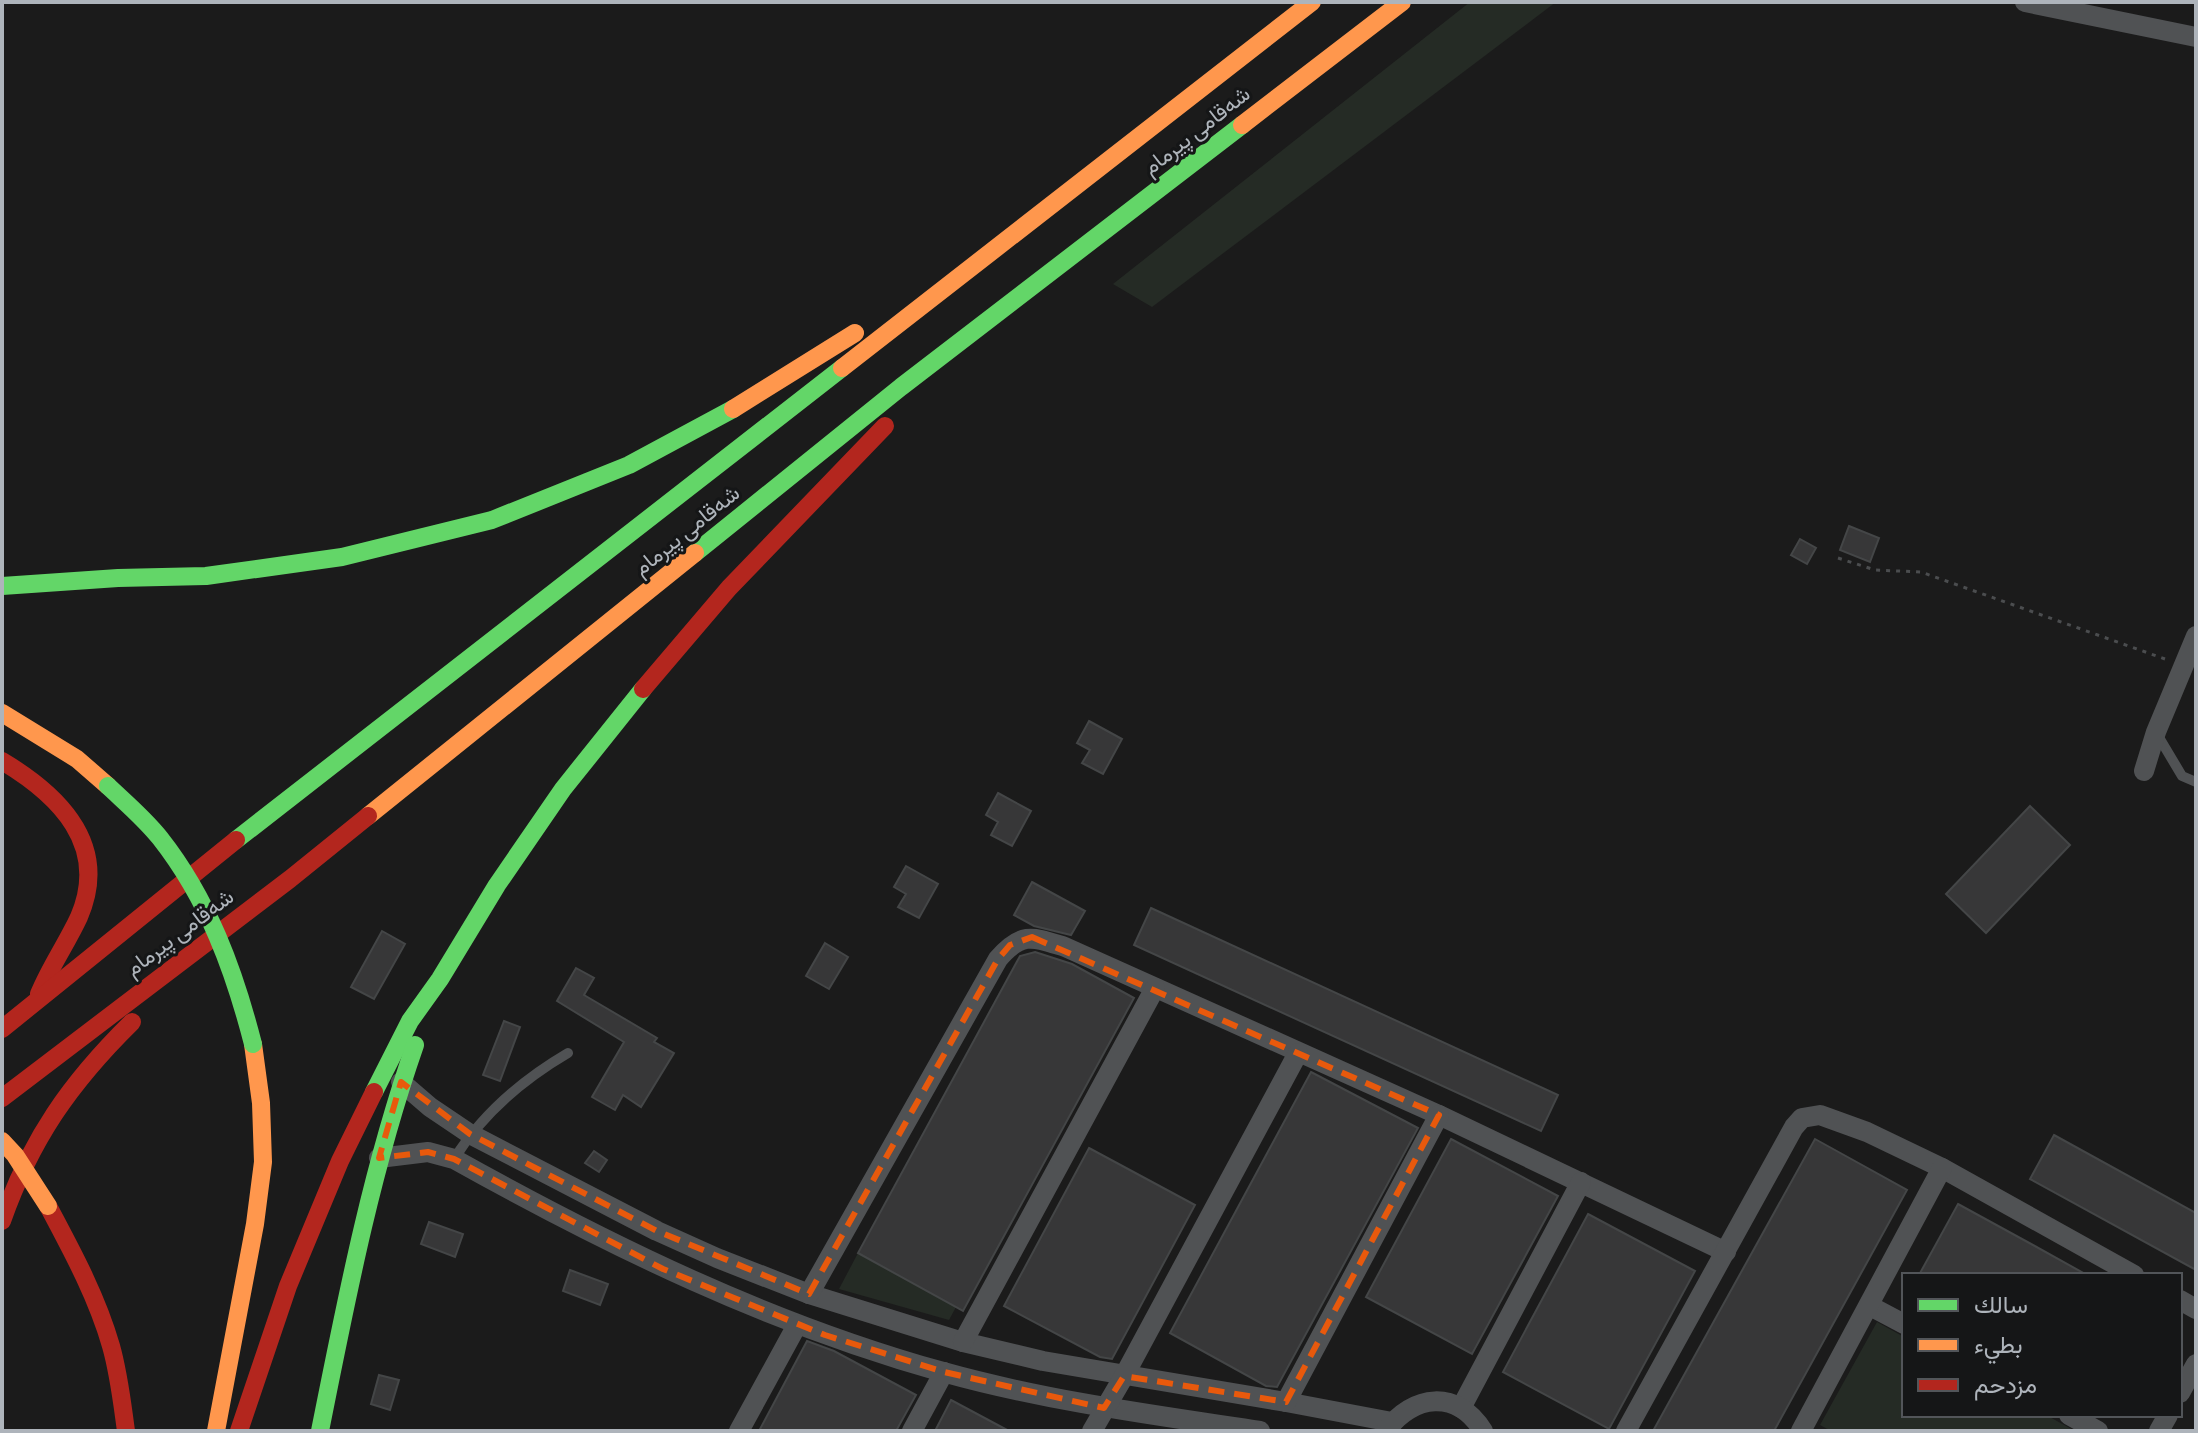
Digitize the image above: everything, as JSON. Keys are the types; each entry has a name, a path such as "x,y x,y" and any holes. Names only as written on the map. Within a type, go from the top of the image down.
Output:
{"main road":[{"name":"شەقامی پیرمام","path":"2,1029 274,810 1312,2"},
{"name":"شەقامی پیرمام","path":"2,1098 290,879 901,387 1402,2"},
{"path":"2,586 206,576 342,557 492,520 629,465 735,408 850,334 897,326"},
{"path":"239,1431 288,1286 340,1161 399,1041 497,885 563,789 642,690 729,588 884,428 894,412 901,387"},
{"path":"2,572 118,578"},
{"path":"2,713 77,759 160,838 201,901 232,968 253,1044 261,1103 263,1162 255,1224 216,1431"},
{"path":"2,761 48,791 71,818 85,844 88,878 80,914 49,967 35,1004"},
{"path":"2,1221 13,1186 38,1133 89,1066 134,1020 156,978"},
{"path":"320,1431 379,1158 401,1082 440,979"},
{"path":"2,1141 15,1155 48,1206 81,1268 117,1367 126,1431"}],"street":[{"path":"2025,2 2196,37"},
{"path":"2144,771 2156,732 2196,636"},
{"path":"809,1294 998,959 1010,945 1024,938 1065,947 1439,1115 1726,1252"},
{"path":"963,1342 1155,988"},
{"path":"1092,1431 1298,1053"},
{"path":"401,1082 439,1114 470,1134 657,1231 809,1294 963,1342 1043,1361 1286,1402 1389,1427 1410,1406 1427,1401 1445,1402 1461,1408 1476,1419 1483,1431"},
{"path":"1286,1402 1439,1115"},
{"path":"1626,1431 1794,1127 1802,1118 1820,1115 1867,1132 1942,1168 2130,1273"},
{"path":"379,1158 428,1152 454,1159 663,1269 797,1325 944,1372 1104,1408 1260,1431"},
{"path":"1801,1431 1942,1168"},
{"path":"1461,1408 1581,1182"},
{"path":"1870,1306 1902,1323"},
{"path":"739,1431 797,1325"},
{"path":"2182,1389 2196,1364"},
{"path":"912,1431 944,1372"},
{"path":"2073,1417 2098,1431"}],"lane":[{"path":"2156,732 2182,776 2196,782"},
{"path":"454,1159 470,1134 511,1092 537,1071 568,1053"}],"path":[{"path":"1838,558 1875,570 1921,572 2183,666"}],"highlighted area":[{"path":"1032,937 1439,1115 1286,1402 1124,1376 1104,1408 944,1372 825,1335 663,1269 454,1159 428,1152 379,1158 401,1082 470,1134 657,1231 809,1294 998,959 1010,945"}],"shaded area":[{"path":"1470,2 1556,2 1152,307 1113,284"},
{"path":"858,1253 956,1307 949,1320 839,1289"},
{"path":"1877,1322 1902,1336 1902,1417 2050,1417 2075,1431 1831,1431 1820,1425"}],"building":[{"path":"1849,526 1879,538 1870,562 1840,550"},
{"path":"1800,539 1816,548 1807,564 1791,555"},
{"path":"1089,721 1122,739 1103,774 1082,763 1090,750 1077,743"},
{"path":"998,793 1031,811 1012,846 991,835 998,822 986,815"},
{"path":"2030,806 2070,845 1986,933 1946,894"},
{"path":"906,866 938,884 919,918 898,907 906,894 894,887"},
{"path":"1032,882 1085,911 1071,935 1034,926 1014,915"},
{"path":"1151,908 1558,1095 1541,1131 1134,945"},
{"path":"382,931 405,944 374,999 351,987"},
{"path":"825,943 848,957 829,989 806,976"},
{"path":"1035,952 1072,964 1134,998 963,1311 858,1253 1020,956"},
{"path":"576,968 594,978 584,995 657,1038 654,1042 674,1053 641,1107 623,1095 615,1110 592,1097 624,1042 557,1001"},
{"path":"504,1021 520,1027 500,1081 483,1075"},
{"path":"1311,1072 1418,1128 1277,1387 1266,1386 1170,1333"},
{"path":"2054,1135 2196,1213 2196,1270 2030,1179"},
{"path":"1451,1139 1558,1196 1472,1354 1366,1297"},
{"path":"1815,1139 1907,1190 1774,1431 1653,1431"},
{"path":"1089,1148 1195,1205 1112,1359 1100,1357 1004,1306"},
{"path":"594,1151 607,1160 599,1172 585,1163"},
{"path":"1958,1204 2083,1273 1920,1273"},
{"path":"1588,1214 1695,1271 1609,1429 1503,1372"},
{"path":"429,1222 463,1234 455,1257 421,1244"},
{"path":"570,1270 608,1284 600,1305 563,1291"},
{"path":"807,1341 834,1351 916,1395 896,1431 759,1431"},
{"path":"379,1375 399,1380 390,1410 371,1404"},
{"path":"951,1400 1009,1431 935,1431"}],"traffic: fast":[{"path":"695,553 901,387 1242,125"},
{"path":"236,840 842,368"},
{"path":"2,586 206,576 342,557 492,520 629,465 733,409"},
{"path":"374,1092 410,1021 440,979 497,885 563,789 643,689"},
{"path":"108,786 154,831 177,861 206,910 228,962 253,1044"},
{"path":"320,1431 372,1188 415,1045"}],"traffic: slow":[{"path":"842,368 1312,2"},
{"path":"1242,125 1402,2"},
{"path":"733,409 855,333"},
{"path":"368,816 695,553"},
{"path":"2,713 77,759 108,786"},
{"path":"216,1431 255,1224 263,1162 261,1103 253,1044"},
{"path":"2,1141 15,1155 48,1206"}],"traffic: jam":[{"path":"643,689 729,588 885,426"},
{"path":"2,761 60,806 74,825 88,867 87,891 79,917 39,994"},
{"path":"2,1098 368,816"},
{"path":"2,1029 236,840"},
{"path":"2,1221 26,1164 55,1114 90,1067 132,1022"},
{"path":"239,1431 288,1286 340,1161 374,1092"},
{"path":"48,1206 99,1310 116,1367 126,1431"}]}
